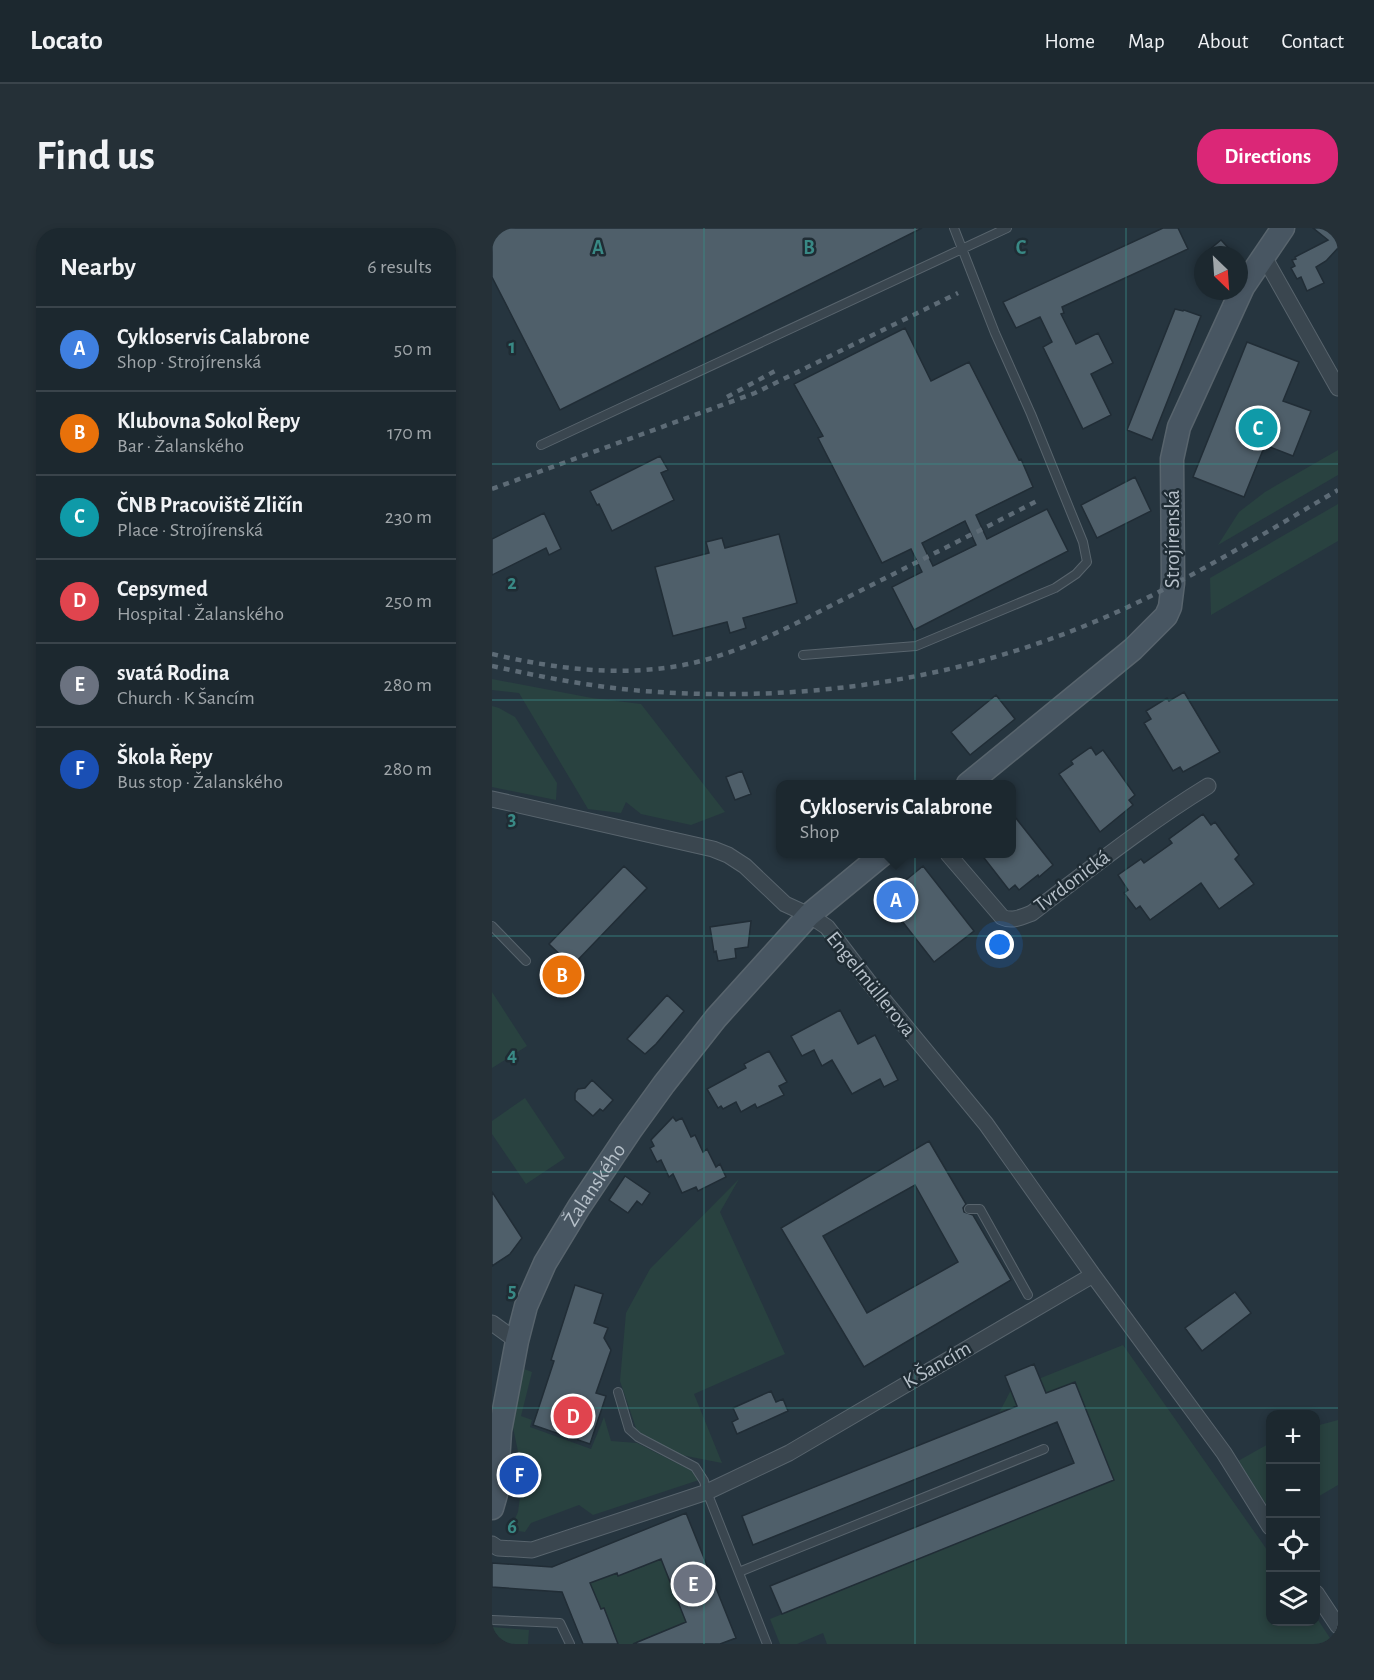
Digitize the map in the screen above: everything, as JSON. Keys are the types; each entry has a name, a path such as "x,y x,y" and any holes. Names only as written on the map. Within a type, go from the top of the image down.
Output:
{"street":[{"name":"Strojírenská","path":"973,780 1133,649 1166,616 1170,607 1173,583 1172,459 1179,427 1243,287 1283,228"},
{"path":"1263,255 1338,388"},
{"name":"Tvrdonická","path":"951,858 1002,917 1020,918 1032,913 1170,809 1208,786"},
{"name":"Engelmüllerova","path":"492,799 713,849 745,866 785,904 809,915 827,927 986,1124 1093,1275"},
{"path":"809,915 878,858"},
{"name":"Žalanského","path":"492,1508 496,1494 500,1431 517,1341 526,1306 545,1263 579,1207 664,1084 716,1018 809,915"},
{"path":"1093,1275 1224,1453 1266,1521"},
{"name":"K Šancím","path":"492,1544 498,1548 532,1550 707,1492 789,1452 1093,1275"},
{"path":"492,1323 517,1341"},
{"path":"1320,1599 1338,1626"}],"lane":[{"path":"803,655 916,646 1055,588 1076,574 1087,562 1083,542 995,333 954,228"},
{"path":"541,445 1007,228"},
{"path":"492,926 526,961"},
{"path":"969,1209 980,1209 1028,1295"},
{"path":"618,1392 629,1429 638,1437 695,1467 704,1481 767,1644"},
{"path":"739,1572 1044,1449"},
{"path":"492,1620 560,1623 570,1644"}],"green space":[{"path":"1338,450 1338,475 1218,545 1239,512 1265,492"},
{"path":"1338,504 1338,541 1211,615 1210,578"},
{"path":"492,679 592,698 641,704 725,812 691,825 641,814 626,802 621,813 588,809 519,693 492,690"},
{"path":"492,706 515,717 557,783 556,800 492,787"},
{"path":"492,992 527,1046 492,1068"},
{"path":"525,1098 565,1158 526,1184 492,1134 492,1121"},
{"path":"739,1179 720,1212 785,1354 694,1394 722,1463 681,1455 637,1431 620,1381 626,1313 650,1269"},
{"path":"1123,1345 1266,1548 1266,1626 1320,1626 1320,1623 1334,1644 827,1644 823,1633 797,1644 780,1644 770,1619 1114,1480 1075,1382 999,1413 1011,1390"},
{"path":"524,1369 532,1372 521,1416 532,1420 530,1427 591,1449 604,1417 611,1441 637,1443 694,1472 699,1480 593,1515 579,1505 531,1523 525,1532 510,1530 518,1512 523,1475 512,1423"},
{"path":"1338,1420 1338,1485 1320,1496 1320,1464 1320,1425"},
{"path":"1266,1445 1266,1504 1238,1461"},
{"path":"660,1555 688,1626 668,1629 636,1642 637,1644 614,1644 614,1634 604,1608 601,1609 590,1583 645,1566"},
{"path":"492,1627 529,1630 528,1644 492,1644"}],"building":[{"path":"492,228 922,228 560,410 492,277"},
{"path":"1163,228 1178,228 1188,249 1062,307 1064,313 1061,314 1076,344 1098,333 1113,363 1091,374 1111,415 1083,429 1043,347 1052,342 1040,317 1016,328 1003,302"},
{"path":"1313,228 1338,228 1338,248 1326,261 1316,267 1324,283 1307,291 1301,277 1297,279 1291,268 1295,266 1292,260 1296,259 1295,257 1328,240"},
{"path":"1221,240 1227,246 1214,246"},
{"path":"1175,309 1201,316 1152,440 1127,430"},
{"path":"905,328 931,381 969,362 1019,460 1021,459 1033,487 976,515 987,539 1047,509 1068,551 914,630 892,587 922,572 911,549 882,563 818,438 823,436 794,384","holes":["965,521 976,545 933,566 922,543"]},
{"path":"1247,342 1299,362 1283,401 1311,411 1293,456 1265,445 1244,497 1193,477"},
{"path":"660,456 668,470 661,473 674,500 612,531 590,491"},
{"path":"1135,477 1151,511 1097,538 1081,505"},
{"path":"544,513 561,549 549,555 546,548 492,575 492,539"},
{"path":"779,534 797,603 743,618 746,628 730,633 727,622 673,636 655,567 709,553 706,542 722,538 725,548"},
{"path":"1184,692 1220,752 1183,772 1180,767 1173,771 1144,723 1151,719 1146,711 1167,698 1169,701"},
{"path":"996,695 1015,719 970,755 951,732"},
{"path":"1091,747 1096,755 1103,750 1135,795 1129,800 1133,805 1100,832 1059,774 1073,764 1071,761"},
{"path":"742,771 751,794 735,800 726,777"},
{"path":"1203,814 1211,825 1215,822 1239,855 1235,859 1254,884 1219,909 1201,883 1150,920 1140,906 1136,909 1124,893 1128,890 1118,875 1141,859 1144,863 1172,843 1169,839"},
{"path":"1016,818 1053,865 1019,890 1015,885 1009,890 984,858 1016,858"},
{"path":"624,866 647,888 572,966 549,944"},
{"path":"923,866 974,931 934,962 884,898"},
{"path":"751,921 748,947 735,949 736,958 718,961 716,951 714,952 710,927"},
{"path":"667,995 684,1011 645,1054 627,1039"},
{"path":"840,1010 858,1044 875,1035 898,1080 884,1087 880,1079 852,1094 832,1060 822,1066 814,1050 802,1056 791,1036"},
{"path":"769,1051 787,1082 779,1086 784,1095 757,1108 755,1104 741,1112 736,1102 723,1109 721,1106 718,1108 707,1089 746,1068 744,1064"},
{"path":"592,1080 613,1100 603,1111 600,1109 593,1116 575,1100 575,1093 578,1089 585,1088"},
{"path":"673,1117 676,1121 682,1118 691,1137 695,1135 703,1152 707,1149 716,1167 720,1164 726,1177 698,1191 696,1187 682,1193 673,1174 669,1177 661,1160 657,1162 650,1148 654,1146 651,1140"},
{"path":"929,1141 966,1204 963,1208 964,1212 973,1215 1011,1280 864,1367 781,1228","holes":["915,1185 958,1262 867,1313 823,1236"]},
{"path":"625,1176 650,1193 642,1205 637,1201 628,1213 609,1200"},
{"path":"492,1192 522,1238 510,1254 492,1266"},
{"path":"575,1285 603,1294 594,1323 608,1328 604,1338 611,1350 596,1393 606,1396 590,1444 578,1440 577,1437 568,1437 533,1425"},
{"path":"1235,1292 1251,1313 1202,1351 1185,1328"},
{"path":"1034,1364 1046,1393 1075,1382 1114,1480 782,1614 770,1586 1074,1463 1057,1422 753,1545 742,1516 1017,1406 1005,1376"},
{"path":"771,1391 776,1402 783,1399 788,1411 737,1434 732,1422 738,1419 733,1408"},
{"path":"686,1513 736,1638 720,1644 633,1644 686,1622 661,1559 618,1576 617,1573 590,1583 601,1609 604,1608 618,1644 583,1644 562,1592 492,1587 492,1563 552,1567"}],"railway":[{"path":"492,489 755,393 958,293"},
{"path":"727,397 775,371"},
{"path":"492,666 606,687 704,694 822,690 938,671 996,657 1108,616 1196,572 1338,490"},
{"path":"492,654 559,667 604,671 649,670 719,656 787,628 1039,500"}],"place":[{"name":"ČNB Pracoviště Zličín","path":"1258,428"},
{"name":"Cykloservis Calabrone","path":"896,900"},
{"name":"Klubovna Sokol Řepy","path":"562,975"},
{"name":"Cepsymed","path":"573,1416"},
{"name":"Škola Řepy","path":"519,1475"},
{"name":"svatá Rodina","path":"693,1584"}]}
